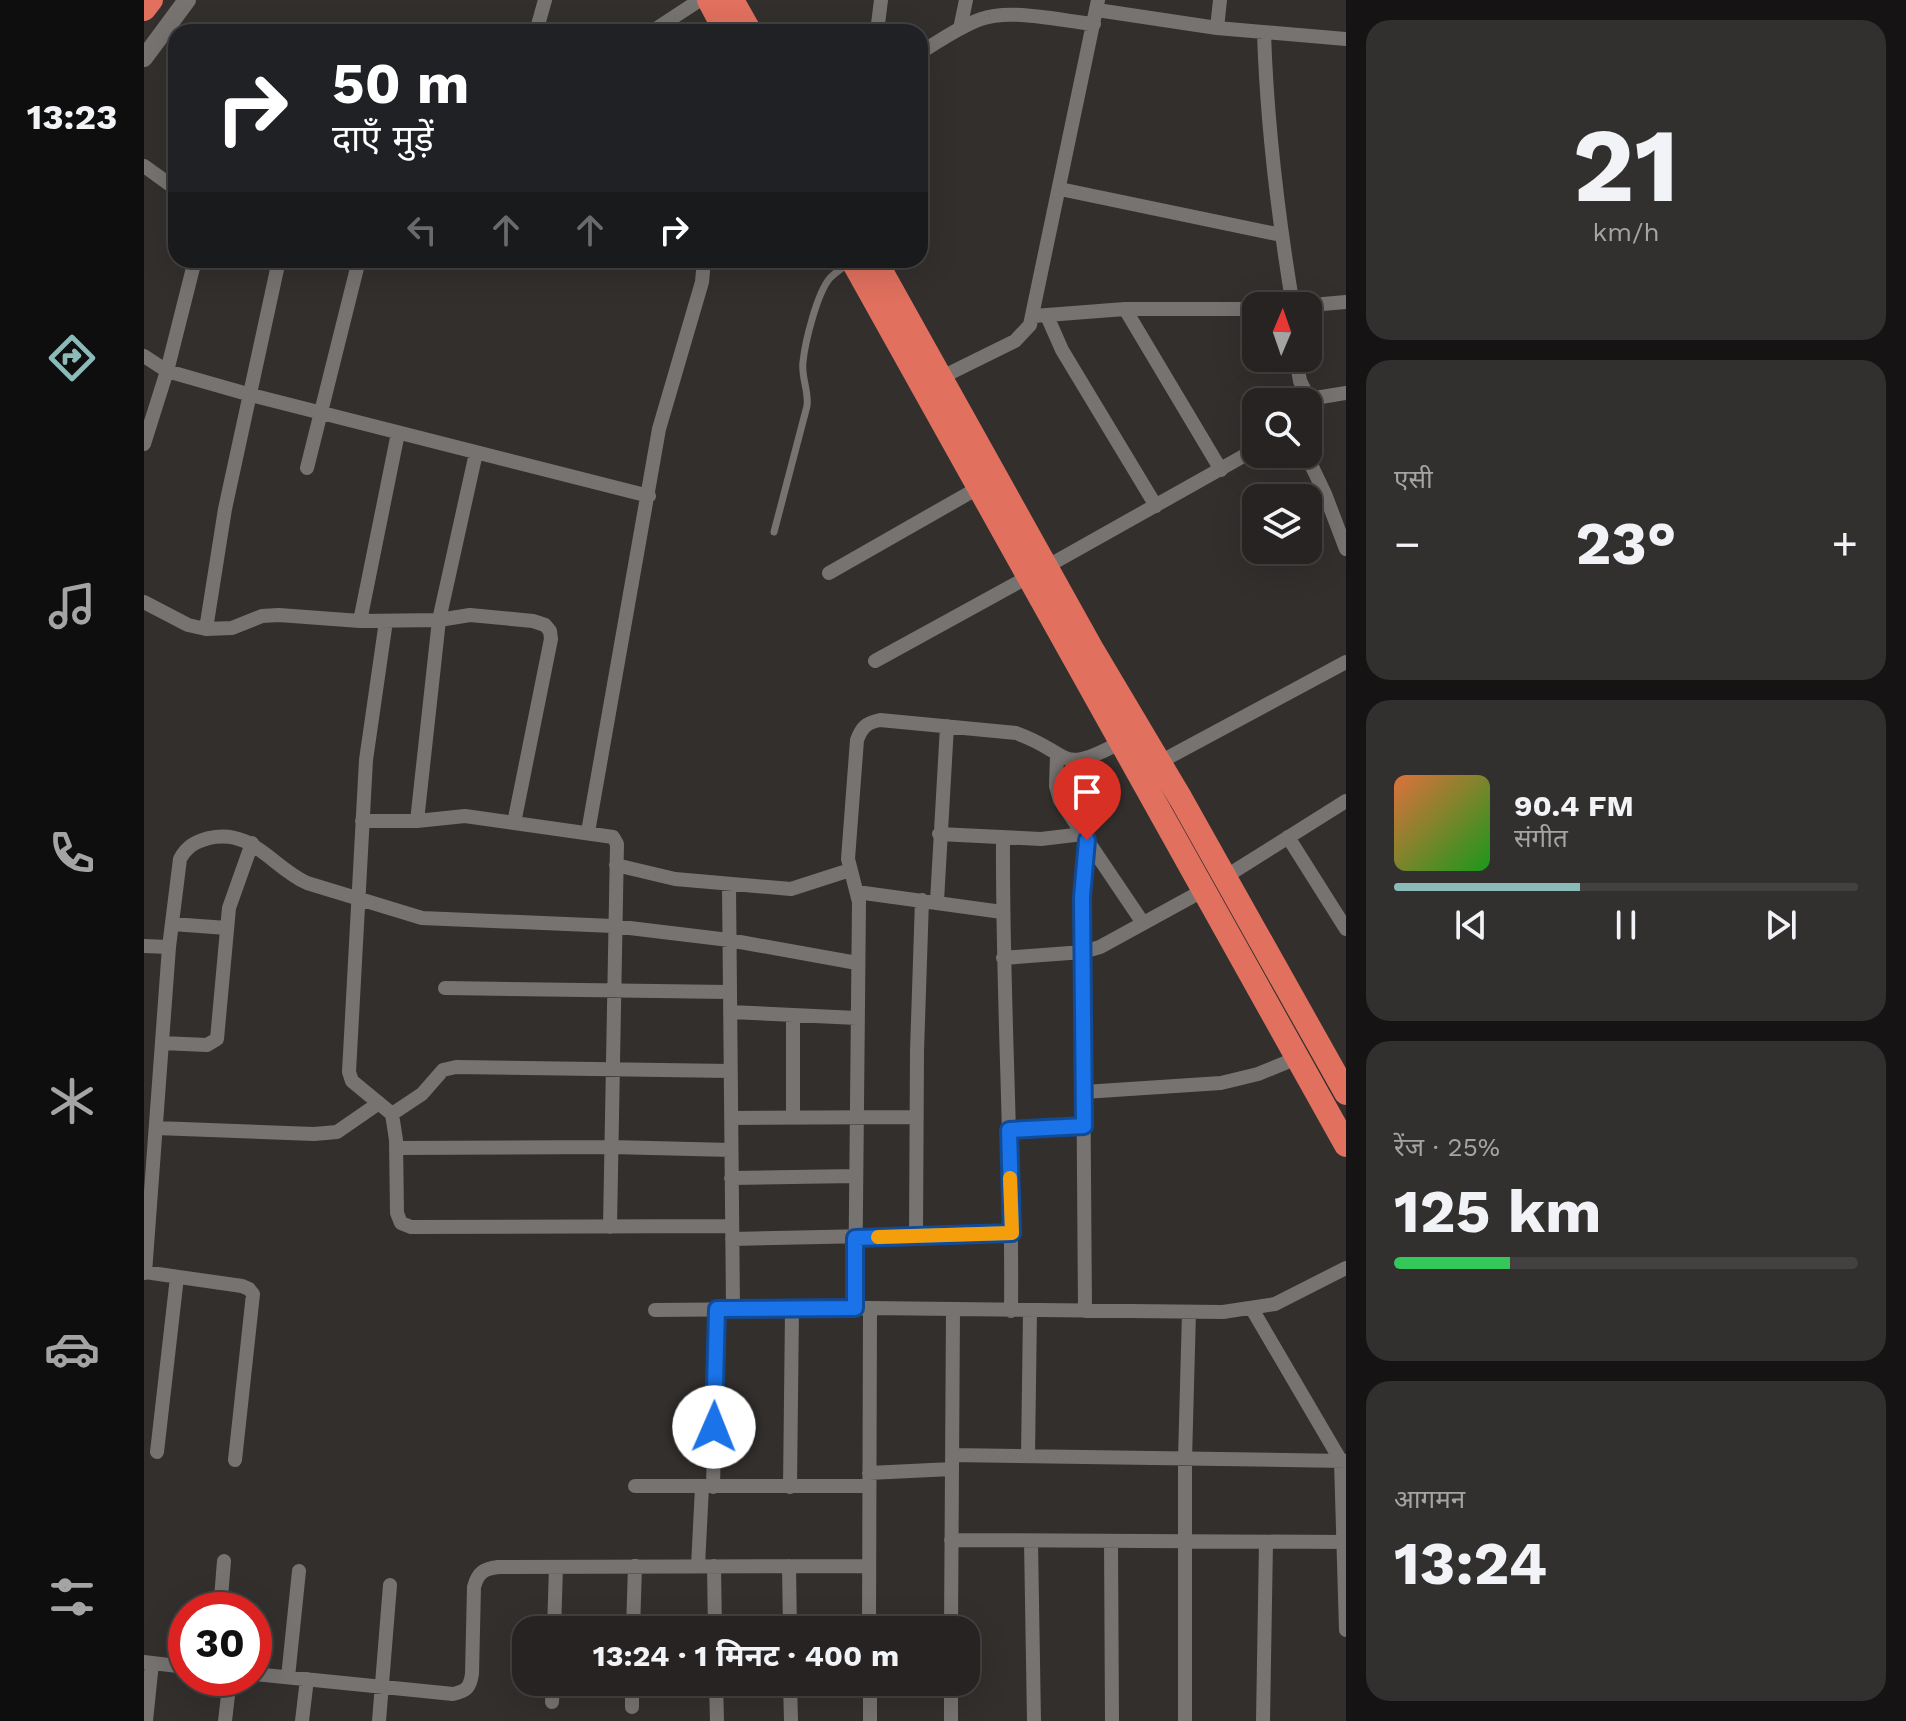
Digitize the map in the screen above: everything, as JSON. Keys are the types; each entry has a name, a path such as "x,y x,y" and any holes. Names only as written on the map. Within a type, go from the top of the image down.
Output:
{"highway":[{"path":"144,9 151,0"},
{"path":"709,0 722,24"},
{"path":"732,0 746,24"},
{"path":"856,268 978,488 1037,572 1160,762 1346,1093"},
{"path":"880,268 942,377 1121,742 1346,1145"}],"street":[{"path":"169,24 187,0"},
{"path":"538,24 545,0"},
{"path":"663,24 700,0"},
{"path":"878,24 881,0"},
{"path":"960,29 966,0"},
{"path":"1217,28 1220,0"},
{"path":"942,377 1015,341 1040,316 1060,189 1096,11"},
{"path":"928,48 981,19 1096,11 1217,28 1346,39"},
{"path":"144,58 168,26"},
{"path":"1264,33 1266,90 1281,235 1291,292"},
{"path":"144,166 168,183"},
{"path":"1060,189 1281,235"},
{"path":"144,444 167,371 193,268"},
{"path":"206,629 225,509 277,268"},
{"path":"307,468 357,268"},
{"path":"588,832 659,429 702,282 703,268"},
{"path":"1322,304 1346,302"},
{"path":"1040,316 1125,309 1242,309"},
{"path":"1125,309 1221,470"},
{"path":"1040,316 1156,506"},
{"path":"144,356 167,371 251,395 649,496"},
{"path":"1322,402 1346,393"},
{"path":"360,621 398,433"},
{"path":"417,821 439,620 476,453"},
{"path":"875,661 1242,457"},
{"path":"1313,468 1346,549"},
{"path":"829,573 978,488"},
{"path":"144,602 188,625 206,629 232,628 262,616 279,615 360,621 439,620 487,615 545,625 550,631 545,667 514,823"},
{"path":"386,621 366,760 349,1072 352,1081 392,1114 397,1213 401,1223 411,1227 610,1227 855,1238 1012,1233"},
{"path":"1160,762 1346,662"},
{"path":"869,1616 869,1480 862,1308 855,1238 857,892 850,870 849,842 857,740 861,728 869,722 880,720 1016,733 1070,761 1082,761 1121,742"},
{"path":"916,1236 916,1117 929,901 939,834 947,726"},
{"path":"1057,756 1056,786 1060,800 1143,923"},
{"path":"1225,877 1346,801"},
{"path":"362,821 417,821 465,816 613,837 617,844 613,926 610,1227"},
{"path":"939,834 1003,839 1085,837"},
{"path":"235,1460 253,1294 242,1286 144,1272 156,1128 151,1096 162,1043 169,947 180,859 185,849 197,841 221,835 237,836 252,843 290,875 307,883 422,918 613,926 729,940 857,963"},
{"path":"1085,837 1082,897 1085,1311"},
{"path":"1288,837 1346,929"},
{"path":"1003,839 1011,1311"},
{"path":"162,1043 207,1045 217,1039 231,899 252,843"},
{"path":"616,865 675,879 791,889 850,870"},
{"path":"729,885 733,1309"},
{"path":"1003,958 1083,952 1100,947 1204,890"},
{"path":"857,892 1002,912"},
{"path":"172,924 227,928"},
{"path":"144,946 169,947"},
{"path":"445,988 729,992"},
{"path":"730,1012 857,1018"},
{"path":"793,1015 793,1117"},
{"path":"1084,1092 1221,1083 1258,1074 1297,1058"},
{"path":"392,1114 415,1099 443,1070 456,1067 730,1071"},
{"path":"156,1128 314,1134 337,1132 379,1103"},
{"path":"731,1118 916,1117"},
{"path":"1009,1130 1084,1126"},
{"path":"396,1148 731,1150"},
{"path":"731,1178 855,1176"},
{"path":"655,1310 862,1308 1189,1312 1252,1309 1275,1304 1346,1268"},
{"path":"157,1452 177,1277"},
{"path":"713,1616 706,1566 707,1487 717,1309"},
{"path":"790,1487 792,1309"},
{"path":"1252,1309 1344,1461 1346,1630"},
{"path":"951,1616 953,1310"},
{"path":"1028,1456 1030,1311"},
{"path":"1185,1721 1185,1459 1189,1312"},
{"path":"635,1486 790,1487 869,1480 952,1462 1028,1456 1344,1461"},
{"path":"951,1540 1345,1542"},
{"path":"1031,1541 1034,1721"},
{"path":"1111,1541 1112,1721"},
{"path":"1263,1721 1266,1542"},
{"path":"221,1592 224,1561"},
{"path":"633,1616 635,1566"},
{"path":"789,1566 790,1616"},
{"path":"272,1676 453,1694 463,1692 470,1686 472,1674 474,1587 477,1575 486,1569 868,1566"},
{"path":"554,1616 556,1567"},
{"path":"288,1677 299,1571"},
{"path":"379,1721 390,1585"},
{"path":"146,1721 148,1662 168,1665"},
{"path":"302,1721 307,1679"},
{"path":"225,1721 228,1696"},
{"path":"552,1696 552,1702"},
{"path":"632,1696 632,1707"},
{"path":"716,1696 717,1721"},
{"path":"790,1696 791,1721"},
{"path":"870,1696 870,1721"},
{"path":"951,1696 951,1721"}],"lane":[{"path":"774,532 807,406 803,363 815,311 822,290 842,268"}],"slow traffic":[{"path":"878,1237 1012,1233 1010,1178"}],"route":[{"path":"714,1427 717,1309 855,1308 855,1238 1012,1233 1009,1130 1084,1126 1082,897 1087,840"}]}
